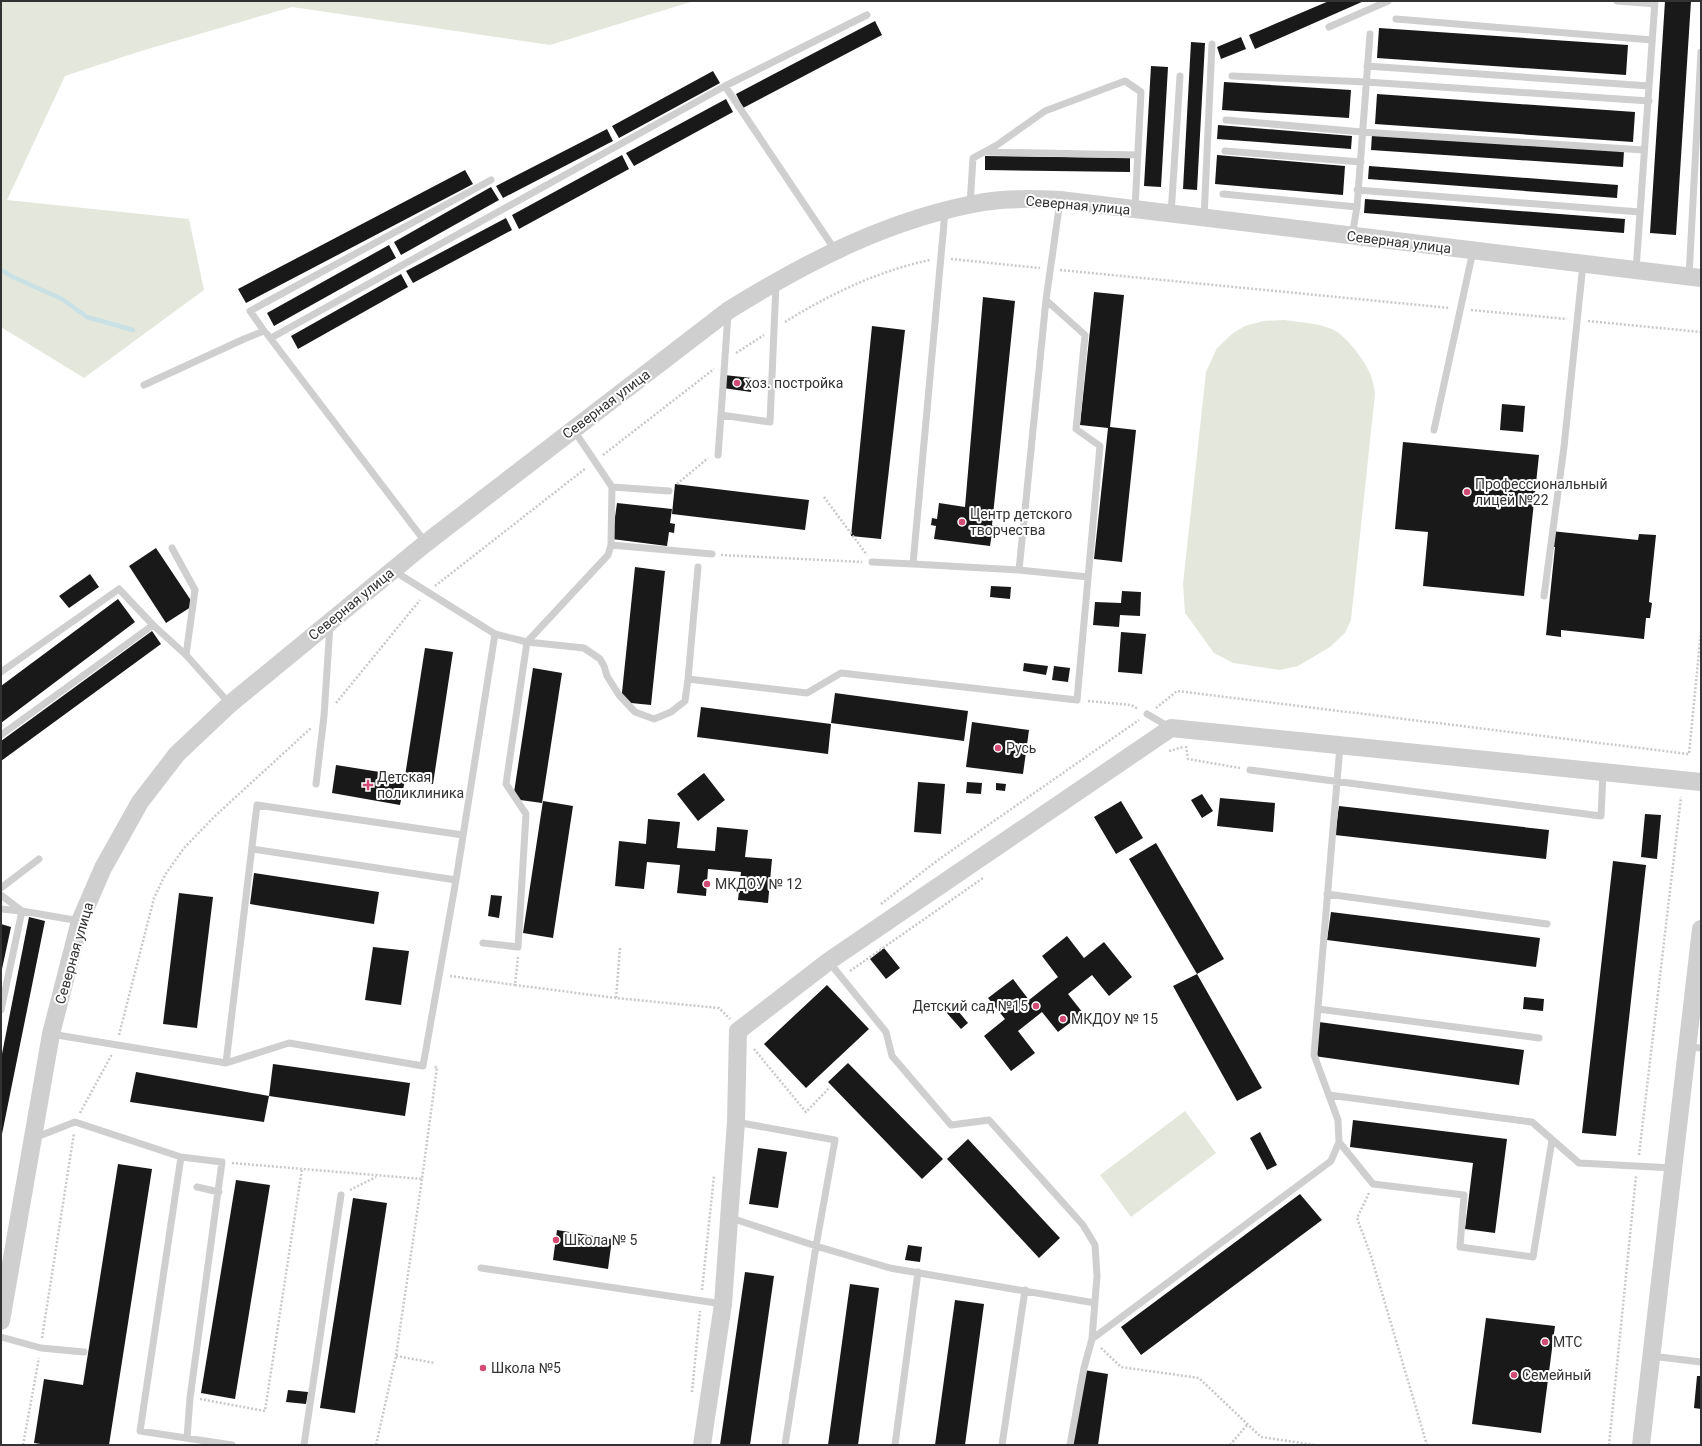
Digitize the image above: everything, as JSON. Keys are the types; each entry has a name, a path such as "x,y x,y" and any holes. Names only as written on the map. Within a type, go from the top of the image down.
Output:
{"street":[{"name":"Северная улица","path":"1,1321 3,1293 33,1139 51,1034 80,921 102,868 140,802 177,754 230,704 392,570 729,310 776,280 835,250 889,227 945,210 985,202 1024,199 1060,200 1695,277"},
{"path":"702,1445 723,1304 731,1218 736,1122 734,1023 834,967 1171,728 1701,782"},
{"path":"1641,1445 1673,1168 1694,1047 1701,929"}],"lane":[{"path":"1329,27 1388,1"},
{"path":"1617,1 1655,2 1636,270"},
{"path":"271,338 725,86 867,15"},
{"path":"1396,19 1652,40"},
{"path":"1352,236 1357,207 1357,190 1361,162 1370,34"},
{"path":"1204,218 1212,44"},
{"path":"1695,277 1701,52"},
{"path":"1367,66 1649,86"},
{"path":"1171,214 1180,76"},
{"path":"1232,76 1366,82 1648,101"},
{"path":"970,206 973,158 985,152 1045,111 1125,81 1141,92 1135,210"},
{"path":"725,86 835,250"},
{"path":"1226,120 1362,132 1644,150"},
{"path":"1225,151 1361,162"},
{"path":"985,152 1138,156"},
{"path":"426,543 250,311 491,180"},
{"path":"1357,190 1640,212"},
{"path":"1223,194 1357,207"},
{"path":"1019,570 1046,300 1060,200"},
{"path":"912,564 945,210"},
{"path":"1434,430 1473,251"},
{"path":"1544,596 1564,447 1583,264"},
{"path":"721,415 770,422 776,280"},
{"path":"688,679 806,693 841,673 1076,700 1100,446 1076,429 1085,335 1046,300"},
{"path":"718,455 729,310"},
{"path":"144,385 244,338 264,331"},
{"path":"483,943 518,947 526,814 506,784 527,642 608,555 610,545 612,487 573,429"},
{"path":"612,487 669,491"},
{"path":"610,545 712,554"},
{"path":"172,548 195,590 186,655"},
{"path":"872,562 1019,570 1088,577"},
{"path":"392,570 495,634 527,642 584,648 595,654 604,666 607,676 620,695 635,712 654,719 671,712 685,701 698,568"},
{"path":"1,672 119,589 153,625 186,655 230,704"},
{"path":"316,784 324,716 330,621"},
{"path":"1,735 153,625"},
{"path":"51,1034 226,1063 289,1043 423,1066 456,880 495,634"},
{"path":"1147,714 1171,728"},
{"path":"1092,1339 1331,1161 1339,1142 1338,1120 1314,1055 1340,746"},
{"path":"1250,770 1601,816 1603,772"},
{"path":"226,1063 257,805 463,835"},
{"path":"252,849 456,880"},
{"path":"1,888 39,859"},
{"path":"1328,894 1547,924"},
{"path":"1,895 22,911"},
{"path":"1,909 80,921"},
{"path":"1,1010 22,911"},
{"path":"834,967 886,1032 892,1056 951,1124 989,1120 1083,1225 1096,1245 1097,1276 1092,1339 1084,1368 1070,1445"},
{"path":"1318,1009 1539,1038"},
{"path":"1329,1095 1532,1122 1578,1162 1673,1168"},
{"path":"33,1139 75,1122 181,1157 222,1162 190,1398 187,1438"},
{"path":"736,1122 835,1140 816,1246 785,1445"},
{"path":"1339,1142 1373,1184 1464,1195 1460,1247 1533,1257 1552,1140"},
{"path":"181,1157 140,1431 232,1445"},
{"path":"197,1187 219,1192"},
{"path":"304,1445 341,1195"},
{"path":"731,1218 816,1246 890,1268 1095,1303"},
{"path":"481,1268 723,1304"},
{"path":"895,1445 918,1272"},
{"path":"1002,1445 1025,1290"},
{"path":"1,1337 41,1348 84,1352"},
{"path":"1651,1356 1701,1362"}],"path":[{"path":"23,1445 41,1348 75,1122 117,1045 154,898 165,875 184,848 215,816 324,716 427,592 726,360 774,328 808,307 863,280 906,265 941,258 1701,332"},
{"path":"669,491 712,454 718,455"},
{"path":"824,497 872,562"},
{"path":"712,554 872,562"},
{"path":"875,908 938,860 1147,714 1177,691 1689,754 1701,631"},
{"path":"1076,700 1131,705"},
{"path":"1186,746 1188,759 1250,770"},
{"path":"1162,753 1186,746 1194,746"},
{"path":"1609,1445 1638,1166 1682,797 1674,796"},
{"path":"834,967 852,970 988,875"},
{"path":"515,985 518,947"},
{"path":"616,998 620,948"},
{"path":"440,974 616,998 719,1008 734,1023 806,1112 830,1087"},
{"path":"376,1445 396,1356 437,1067 423,1066"},
{"path":"222,1162 422,1179"},
{"path":"190,1398 265,1411 302,1169"},
{"path":"341,1195 377,1176"},
{"path":"691,1399 714,1176"},
{"path":"1373,1184 1357,1218 1371,1256 1427,1445"},
{"path":"1092,1339 1122,1367 1198,1378 1261,1437 1315,1445"},
{"path":"396,1356 435,1363"},
{"path":"1230,1445 1247,1425"}],"shaded area":[{"path":"1,1 694,1 550,45 292,7 141,51 65,76 7,200 189,219 204,290 84,378 1,327"},
{"path":"1284,320 1320,325 1337,332 1349,343 1365,364 1372,378 1375,394 1351,620 1345,633 1330,647 1298,666 1280,670 1233,663 1214,653 1185,613 1183,584 1206,372 1217,348 1233,333 1245,326 1263,321"},
{"path":"1185,1111 1216,1153 1131,1217 1100,1175"}],"building":[{"path":"1329,1 1364,1 1255,49 1249,35"},
{"path":"1665,1 1691,1 1676,235 1650,233"},
{"path":"875,21 882,35 743,108 736,94"},
{"path":"1379,28 1628,45 1626,75 1377,58"},
{"path":"1241,37 1246,49 1221,59 1217,47"},
{"path":"1191,42 1205,43 1197,190 1183,189"},
{"path":"1151,66 1168,67 1161,187 1144,186"},
{"path":"713,71 720,83 619,138 612,126"},
{"path":"1224,82 1351,90 1349,118 1222,110"},
{"path":"1377,94 1635,112 1633,142 1375,124"},
{"path":"726,99 733,112 634,166 626,153"},
{"path":"1218,125 1352,136 1351,149 1217,139"},
{"path":"607,129 613,141 503,198 496,186"},
{"path":"1372,134 1624,151 1623,167 1371,150"},
{"path":"622,155 629,169 519,229 512,215"},
{"path":"1217,155 1345,166 1343,195 1215,184"},
{"path":"985,156 1130,158 1130,172 985,170"},
{"path":"1369,166 1618,185 1617,198 1368,179"},
{"path":"465,170 473,184 246,303 238,289"},
{"path":"491,187 499,200 401,255 394,242"},
{"path":"1365,199 1625,219 1624,233 1364,213"},
{"path":"506,218 512,230 413,283 406,271"},
{"path":"389,245 396,258 274,326 267,313"},
{"path":"401,274 408,287 298,349 291,336"},
{"path":"1094,292 1124,295 1110,427 1136,430 1122,562 1094,559 1108,428 1080,425"},
{"path":"983,297 1015,301 992,525 997,525 996,533 992,533 990,546 934,539 936,526 931,525 932,518 937,519 939,503 965,507"},
{"path":"872,326 905,330 881,539 851,536"},
{"name":"хоз. постройка","path":"724,375 752,378 751,392 723,388"},
{"path":"1502,404 1525,406 1523,432 1500,430"},
{"name":"Профессиональный лицей №22","path":"1403,442 1539,455 1524,596 1423,586 1428,532 1395,529"},
{"path":"675,484 809,500 805,530 672,514"},
{"path":"617,503 672,509 670,523 675,524 674,533 669,532 667,546 612,539"},
{"path":"1551,531 1638,540 1639,534 1656,535 1649,602 1652,603 1650,618 1646,618 1644,639 1561,630 1561,637 1546,635 1555,547 1549,547"},
{"path":"156,548 194,605 166,623 129,566"},
{"path":"635,567 665,571 651,705 621,702"},
{"path":"90,574 99,587 69,608 59,596"},
{"path":"991,586 1011,587 1010,599 990,597"},
{"path":"1122,591 1141,592 1140,616 1120,615 1119,627 1093,625 1095,602 1121,603"},
{"path":"118,599 135,622 1,723 1,686"},
{"path":"152,631 161,644 1,761 1,741"},
{"path":"1121,632 1146,634 1142,674 1118,672"},
{"path":"425,648 453,652 433,784 405,780 400,805 332,793 336,765 405,776"},
{"path":"1024,663 1048,666 1046,675 1023,671"},
{"path":"1054,666 1070,668 1068,682 1052,680"},
{"path":"533,668 562,673 542,803 513,799"},
{"path":"835,693 968,711 964,741 831,723"},
{"path":"701,707 831,724 828,754 697,737"},
{"name":"Русь","path":"972,722 1029,730 1023,774 966,767"},
{"path":"704,773 725,800 698,821 677,794"},
{"path":"918,782 945,784 941,834 914,832"},
{"path":"967,782 982,783 981,794 966,793"},
{"path":"996,783 1006,784 1005,791 996,790"},
{"path":"1202,794 1213,811 1202,818 1191,800"},
{"path":"1220,798 1275,803 1273,832 1217,826"},
{"path":"543,801 573,806 553,938 523,933"},
{"path":"1121,801 1143,838 1116,854 1094,817"},
{"path":"1339,806 1549,830 1546,859 1335,835"},
{"path":"1645,814 1661,815 1657,859 1641,857"},
{"path":"648,819 680,822 677,848 715,851 717,827 748,830 745,857 772,859 768,903 738,900 741,872 708,869 706,896 677,893 680,865 647,862 644,889 615,886 619,841 646,844"},
{"path":"1156,843 1224,959 1197,974 1129,859"},
{"path":"1613,861 1646,865 1616,1136 1582,1133"},
{"path":"254,873 379,892 374,924 250,904"},
{"path":"179,893 213,897 197,1028 163,1024"},
{"path":"491,895 502,896 499,918 488,916"},
{"path":"1331,912 1540,938 1536,967 1327,940"},
{"path":"29,917 45,921 1,1139 1,1059"},
{"path":"1,924 11,927 2,969 1,969"},
{"name":"Детский сад №15","path":"1067,936 1084,958 1104,942 1132,977 1109,996 1092,975 1068,994 1083,1013 1058,1032 1042,1012 1018,1031 1035,1053 1011,1071 984,1036 1005,1019 988,998 1013,979 1029,1000 1058,977 1042,956"},
{"path":"373,947 409,951 401,1005 365,1000"},
{"path":"884,948 900,968 886,979 870,959"},
{"path":"1197,974 1262,1088 1237,1101 1173,986"},
{"path":"827,985 869,1029 806,1088 764,1044"},
{"path":"1524,997 1544,999 1543,1011 1523,1009"},
{"path":"954,1006 968,1023 961,1029 946,1012"},
{"path":"1319,1022 1524,1050 1519,1085 1314,1056"},
{"path":"848,1063 943,1159 922,1179 828,1082"},
{"path":"273,1064 410,1083 405,1116 269,1096"},
{"path":"136,1072 269,1096 264,1122 130,1102"},
{"path":"1353,1120 1507,1139 1495,1233 1465,1229 1473,1163 1350,1147"},
{"path":"1260,1132 1277,1165 1267,1170 1250,1138"},
{"path":"968,1139 1060,1238 1039,1258 947,1159"},
{"path":"758,1148 787,1152 778,1208 749,1204"},
{"path":"118,1164 152,1169 109,1445 47,1445 34,1443 44,1379 83,1385"},
{"path":"236,1180 270,1185 235,1399 201,1393"},
{"path":"1300,1194 1322,1220 1141,1355 1121,1327"},
{"path":"353,1198 387,1203 355,1413 320,1408"},
{"path":"557,1230 612,1239 608,1269 553,1260"},
{"path":"908,1245 922,1247 920,1262 905,1260"},
{"path":"745,1272 774,1276 750,1445 720,1445"},
{"path":"850,1284 879,1288 858,1445 828,1445"},
{"path":"955,1300 984,1304 965,1445 935,1445"},
{"name":"Семейный","path":"1486,1318 1555,1326 1541,1433 1472,1424"},
{"path":"1084,1370 1108,1374 1098,1445 1073,1445"},
{"path":"1697,1376 1701,1376 1701,1409 1694,1408"},
{"path":"288,1390 308,1392 306,1404 286,1402"}],"waterway":[{"path":"1,270 62,299 87,317 133,330"}],"place":[{"name":"хоз. постройка","path":"737,383"},
{"name":"Профессиональный лицей №22","path":"1467,492"},
{"name":"Центр детского творчества","path":"962,522"},
{"name":"Русь","path":"998,748"},
{"name":"Детская поликлиника","path":"368,785"},
{"name":"МКДОУ № 12","path":"707,884"},
{"name":"Детский сад №15","path":"1036,1006"},
{"name":"МКДОУ № 15","path":"1063,1019"},
{"name":"Школа № 5","path":"556,1240"},
{"name":"МТС","path":"1545,1342"},
{"name":"Школа №5","path":"483,1368"},
{"name":"Семейный","path":"1514,1375"}]}
